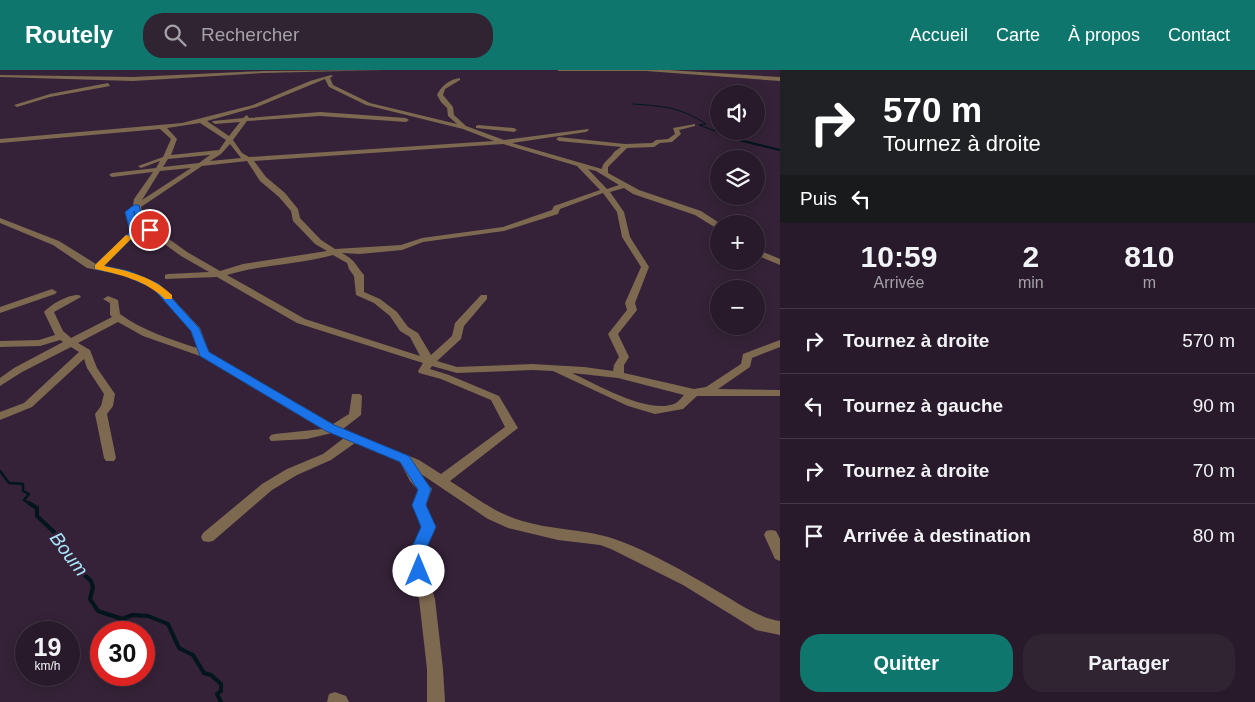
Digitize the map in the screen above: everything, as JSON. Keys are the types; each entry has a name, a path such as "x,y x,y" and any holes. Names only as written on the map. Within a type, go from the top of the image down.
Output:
{"street":[{"path":"0,77 133,80 264,72 382,70"},
{"path":"558,70 646,70 780,79"},
{"path":"203,122 254,106 327,77 368,71"},
{"path":"46,75 45,77 57,78"},
{"path":"327,77 331,86 368,104 461,126 484,133 503,142 579,165 605,174 623,186 656,201 698,213 710,220"},
{"path":"458,79 443,88 440,95 450,107 451,116 461,126"},
{"path":"17,105 28,100 62,92 118,83"},
{"path":"98,267 134,232 129,212 219,152 230,140 247,114 253,110 254,106"},
{"path":"0,142 203,122 320,114 514,130"},
{"path":"203,122 230,140 263,179 282,195 295,210 296,219 309,230 312,236 351,262 353,269 359,275 359,293 377,301 394,314 404,329 414,336 429,362"},
{"path":"559,139 625,146 654,145 658,141 670,141 678,134 675,128 693,125"},
{"path":"161,126 174,139 166,158 138,199 137,207 140,222 184,254 301,321 457,370 552,368 618,375 694,392 780,393"},
{"path":"112,174 247,159 503,142 586,130"},
{"path":"605,174 605,166 625,146"},
{"path":"141,166 156,160 189,153 219,152"},
{"path":"579,165 610,195 619,209 626,237 633,245 638,260 646,267 630,303 630,313 613,334 624,357 619,366 618,375"},
{"path":"168,277 220,274 243,267 334,252 402,247 422,240 504,230 518,223 535,220 555,212 557,208 604,191 619,189 623,186"},
{"path":"0,220 56,243 90,266 125,273 156,286 196,330 204,354"},
{"path":"765,256 780,262"},
{"path":"0,310 52,292"},
{"path":"76,297 49,312 67,339 86,352 91,359 91,367 106,386 110,399 108,406 101,414 110,458"},
{"path":"442,480 512,428 495,398 446,377 422,371 429,362 440,354 446,343 457,336 459,325 484,297"},
{"path":"108,299 114,302 115,315 118,318 156,338 204,354 330,428 405,459 442,480 493,514 513,524 558,535 594,539 616,545 688,581 762,625 780,628"},
{"path":"0,383 6,377 67,339 118,318"},
{"path":"0,344 40,344 67,339"},
{"path":"552,368 632,404 655,410 679,406 694,392 709,390 729,377 730,374 746,365 747,356 780,343"},
{"path":"0,416 28,405 86,352"},
{"path":"275,438 318,435 330,428 341,427 355,415 356,396"},
{"path":"208,536 267,488 292,472 327,457 353,438"},
{"path":"405,459 415,478 425,489 419,505 428,527 415,556 427,599 435,669 436,702"},
{"path":"771,535 780,555"}],"waterway":[{"path":"633,104 680,111 706,124 699,125 743,141"},
{"path":"743,141 780,150"},
{"name":"Boum","path":"0,471 9,483 23,484 23,491 29,494 24,500 31,505"},
{"name":"Boum","path":"29,503 37,508 37,516 54,532 74,565 91,581 93,587 90,599 98,611 122,619 133,615 148,616 168,624 179,648 193,655 204,673 211,675 221,684 221,691 217,694 221,702"}],"slow traffic":[{"path":"129,237 98,267 125,273 156,286 168,297"}],"route":[{"path":"150,230 140,222 137,207 132,209 129,212 129,216 134,232 98,267 125,273 156,286 196,330 204,354 330,428 405,459 415,478 425,489 419,505 428,527 415,556 419,571"}]}
